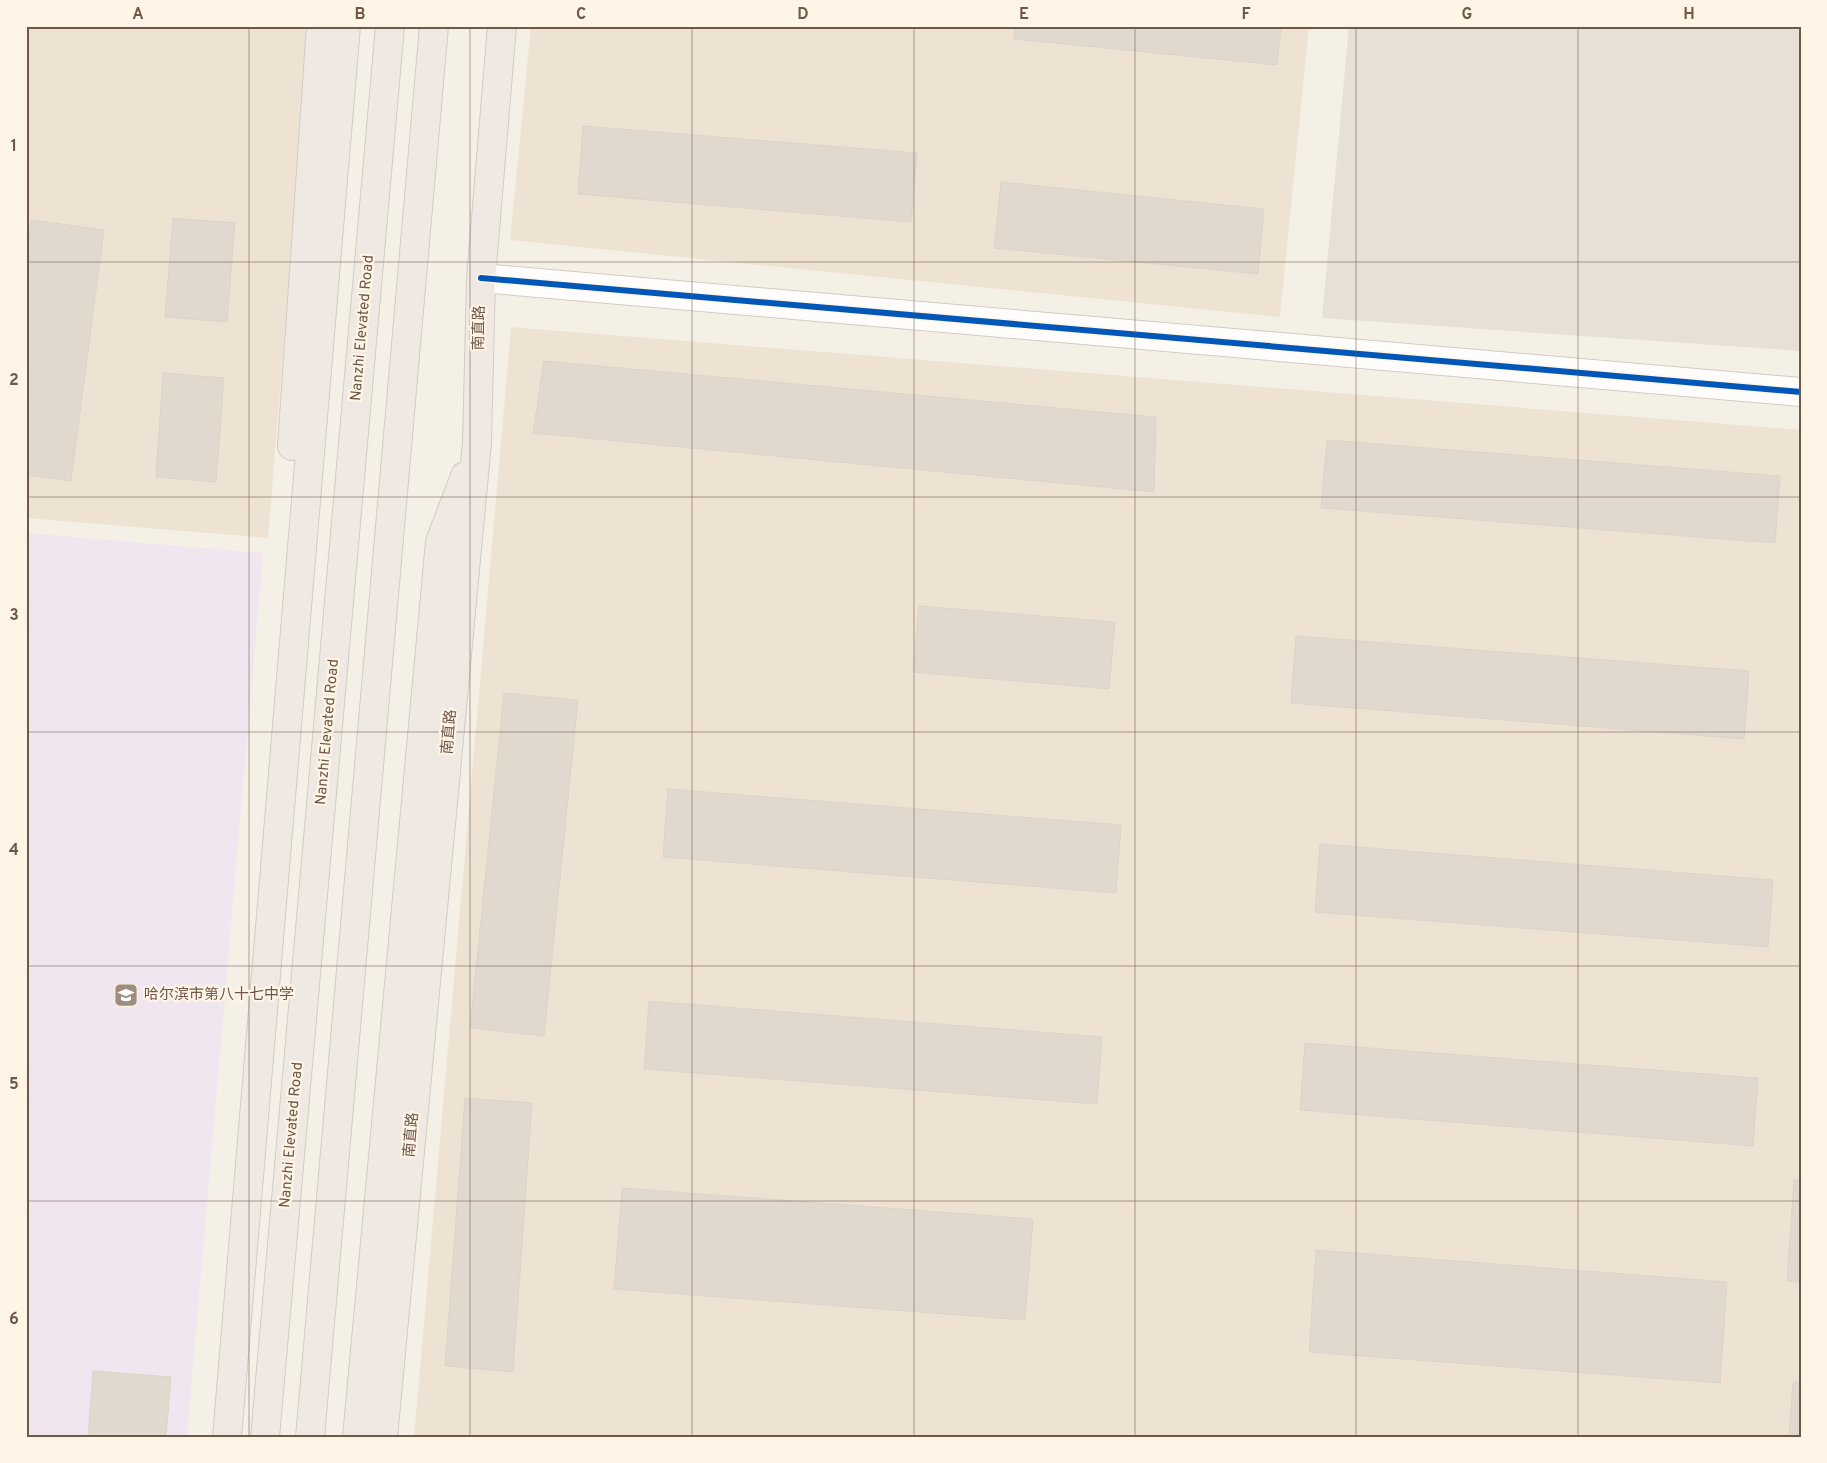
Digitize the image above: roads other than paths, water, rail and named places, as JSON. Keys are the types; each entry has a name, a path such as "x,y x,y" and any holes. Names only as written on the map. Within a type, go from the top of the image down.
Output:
{"highway":[{"path":"225,1437 321,26"},
{"path":"225,1437 346,26"},
{"name":"Nanzhi Elevated Road","path":"266,1437 390,26"},
{"path":"310,1437 434,26"},
{"name":"南直路","path":"383,1437 477,443 481,278 502,26"},
{"path":"357,1437 440,542 477,443"}],"street":[{"path":"481,278 1801,392"}],"place":[{"name":"哈尔滨市第八十七中学","path":"126,995"}]}
